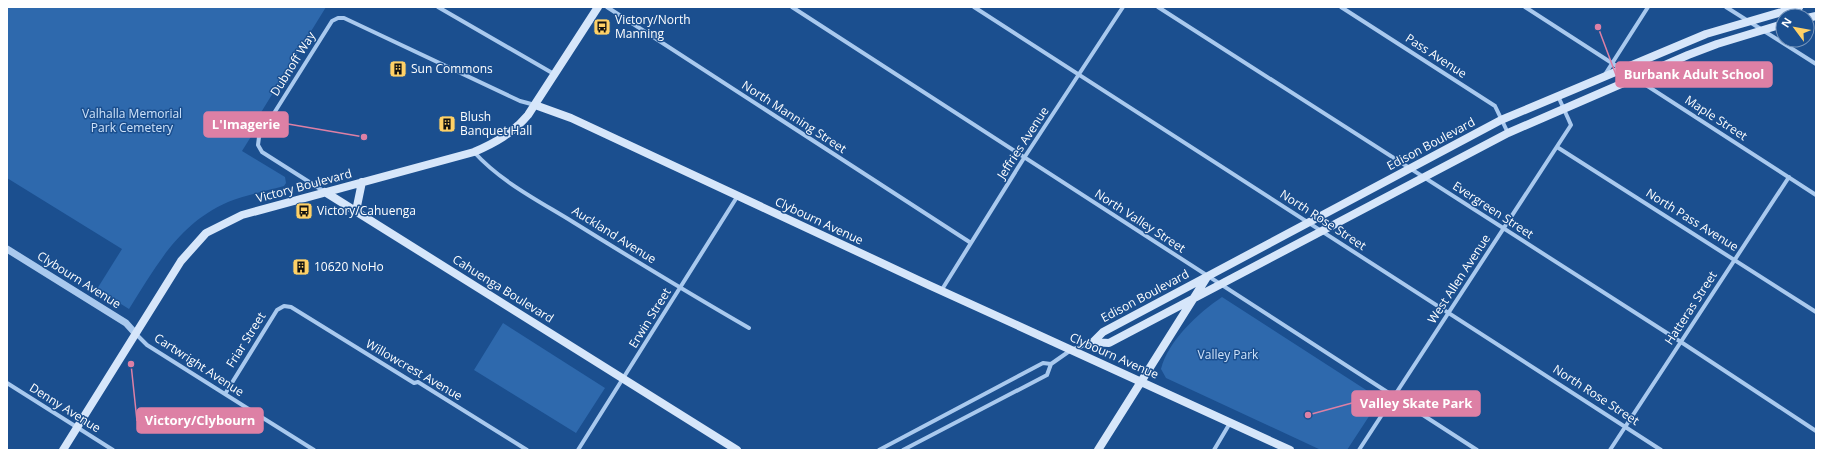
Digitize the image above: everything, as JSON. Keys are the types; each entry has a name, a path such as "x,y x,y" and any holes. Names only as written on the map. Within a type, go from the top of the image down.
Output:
{"main road":[{"name":"Victory Boulevard","path":"63,450 181,261 206,233 242,215 474,152 494,143 506,136 520,124 535,105 598,7"},
{"name":"Edison Boulevard","path":"1093,342 1102,332 1501,120 1706,34 1799,7"},
{"name":"Edison Boulevard","path":"1093,342 1109,343 1508,133 1718,44 1775,26"},
{"name":"Clybourn Avenue","path":"535,105 571,118 941,291 1290,450"},
{"path":"356,211 362,182"},
{"name":"Cahuenga Boulevard","path":"325,192 737,450"},
{"path":"1098,450 1208,276"}],"street":[{"path":"438,7 555,75"},
{"name":"North Manning Street","path":"607,7 971,243"},
{"name":"North Valley Street","path":"792,7 1477,450"},
{"name":"North Rose Street","path":"974,7 1661,450"},
{"name":"Jeffries Avenue","path":"941,291 1024,158 1123,7"},
{"name":"Evergreen Street","path":"1158,7 1681,342 1816,431"},
{"name":"Pass Avenue","path":"1341,7 1495,106 1508,133"},
{"name":"Maple Street","path":"1525,7 1816,195"},
{"path":"1604,76 1648,7"},
{"path":"1726,7 1816,64"},
{"name":"Clybourn Avenue","path":"338,18 351,21 520,101 535,105"},
{"name":"Dubnoff Way","path":"258,145 259,138 332,21 338,18"},
{"name":"West Allen Avenue","path":"1359,450 1450,313 1571,125 1558,96"},
{"name":"Cahuenga Boulevard","path":"258,145 262,152 325,192"},
{"name":"North Pass Avenue","path":"1557,147 1816,312"},
{"name":"Auckland Avenue","path":"474,152 485,165 522,190 680,288 749,328"},
{"name":"Hatteras Street","path":"1610,450 1788,177"},
{"name":"Erwin Street","path":"578,450 737,196"},
{"name":"Clybourn Avenue","path":"7,249 126,323 135,333"},
{"name":"Friar Street","path":"225,394 277,310 284,306 291,307"},
{"name":"Willowcrest Avenue","path":"291,307 414,383 418,382 527,450"},
{"name":"Cartwright Avenue","path":"135,333 147,345 314,450"},
{"name":"Edison Boulevard","path":"903,450 1047,375 1051,364 1071,350 1093,342"},
{"name":"Edison Boulevard","path":"879,450 1043,363 1051,364"},
{"name":"Denny Avenue","path":"7,383 113,450"},
{"path":"1214,450 1231,423"}],"green space":[{"name":"Valhalla Memorial Park Cemetery","path":"7,7 326,7 252,127 252,135 242,151 285,177 286,183 284,186 248,195 228,202 195,222 170,247 129,309 97,289 122,249 7,178"},
{"name":"Valley Park","path":"1222,297 1377,397 1379,401 1347,450 1321,450 1166,378 1161,369 1170,348 1194,319"},
{"path":"503,323 605,388 576,433 474,370"}],"place":[{"name":"Victory/North Manning","path":"602,27"},
{"name":"Burbank Adult School","path":"1598,27"},
{"name":"Sun Commons","path":"398,69"},
{"name":"Blush Banquet Hall","path":"447,124"},
{"name":"L'Imagerie","path":"364,137"},
{"name":"Victory/Cahuenga","path":"304,211"},
{"name":"10620 NoHo","path":"301,267"},
{"name":"Victory/Clybourn","path":"131,364"},
{"name":"Valley Skate Park","path":"1308,415"}]}
